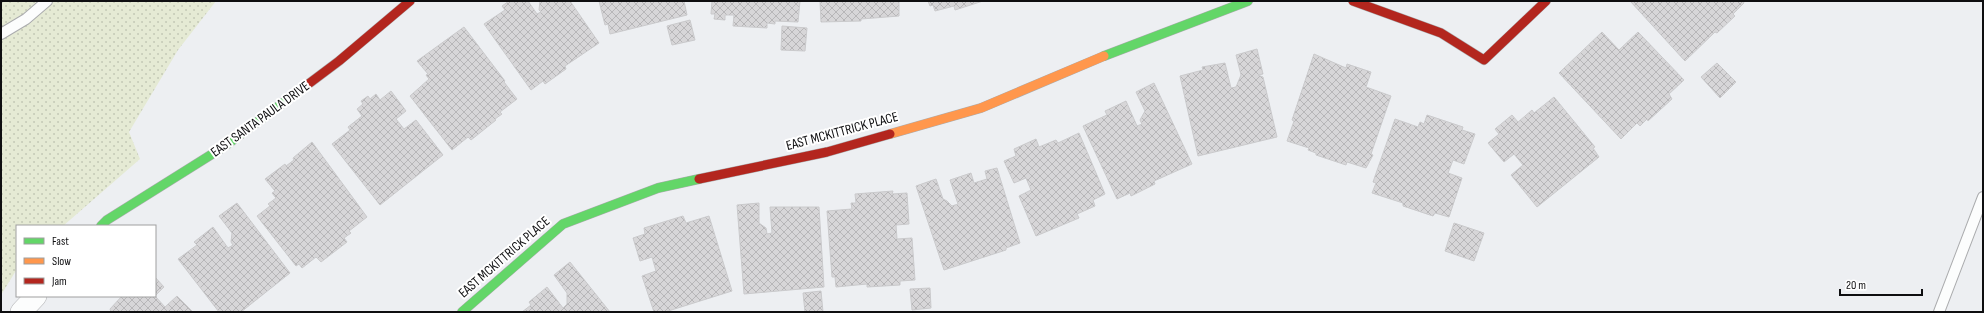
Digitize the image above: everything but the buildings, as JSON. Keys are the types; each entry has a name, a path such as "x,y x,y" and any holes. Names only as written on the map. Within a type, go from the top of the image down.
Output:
{"street":[{"name":"EAST SANTA PAULA DRIVE","path":"102,225 107,220 225,146 339,61 410,1"},
{"name":"EAST MCKITTRICK PLACE","path":"462,312 563,224 658,188 827,152 982,108 1106,55 1248,1"},
{"path":"1354,1 1442,33 1484,60 1546,1"},
{"path":"21,312 35,297"}],"lane":[{"path":"1,34 26,19 47,1"},
{"path":"1939,312 1983,197"}],"green space":[{"path":"1,1 216,1 178,50 129,132 140,159 64,225 16,225 16,271 1,295"}],"traffic: fast":[{"path":"1104,56 1248,1"},
{"path":"102,225 107,220 225,146 303,88"},
{"path":"462,312 563,224 658,188 699,179"}],"traffic: slow":[{"path":"890,134 981,108 1104,56"}],"traffic: jam":[{"path":"303,88 339,61 410,1"},
{"path":"1353,1 1441,33 1484,60 1546,1"},
{"path":"699,179 827,152 890,134"}]}
